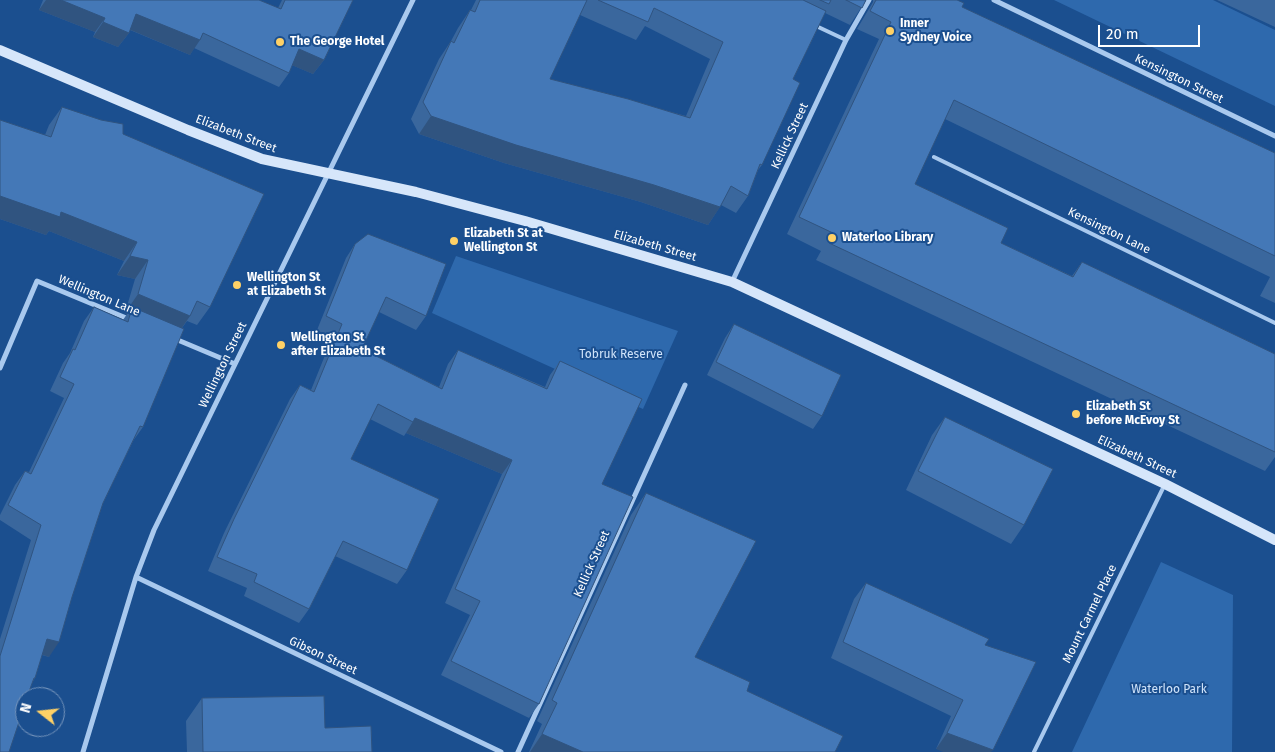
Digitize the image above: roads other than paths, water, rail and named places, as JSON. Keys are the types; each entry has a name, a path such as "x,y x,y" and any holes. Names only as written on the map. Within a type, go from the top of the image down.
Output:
{"main road":[{"name":"Elizabeth Street","path":"0,50 188,130 262,159 416,192 525,221 732,282 1165,484 1275,540"}],"street":[{"name":"Wellington Street","path":"83,752 136,577 154,530 413,0"},
{"name":"Kellick Street","path":"732,282 846,40 869,0"},
{"name":"Kensington Street","path":"994,0 1275,136"},
{"name":"Wellington Lane","path":"0,368 37,281 134,322"},
{"path":"169,336 235,364"},
{"name":"Kellick Street","path":"518,752 685,384"},
{"name":"Gibson Street","path":"136,577 502,752"}],"lane":[{"path":"813,24 846,40"},
{"name":"Kensington Lane","path":"934,157 1275,323"},
{"name":"Mount Carmel Place","path":"1034,752 1165,484"}],"place":[{"name":"Inner Sydney Voice","path":"890,31"},
{"name":"The George Hotel","path":"280,42"},
{"name":"Waterloo Library","path":"832,238"},
{"name":"Elizabeth St at Wellington St","path":"454,241"},
{"name":"Wellington St at Elizabeth St","path":"237,285"},
{"name":"Wellington St after Elizabeth St","path":"281,345"},
{"name":"Elizabeth St before McEvoy St","path":"1076,414"}],"park label":[{"name":"Tobruk Reserve","path":"621,355"},
{"name":"Waterloo Park","path":"1169,690"}]}
